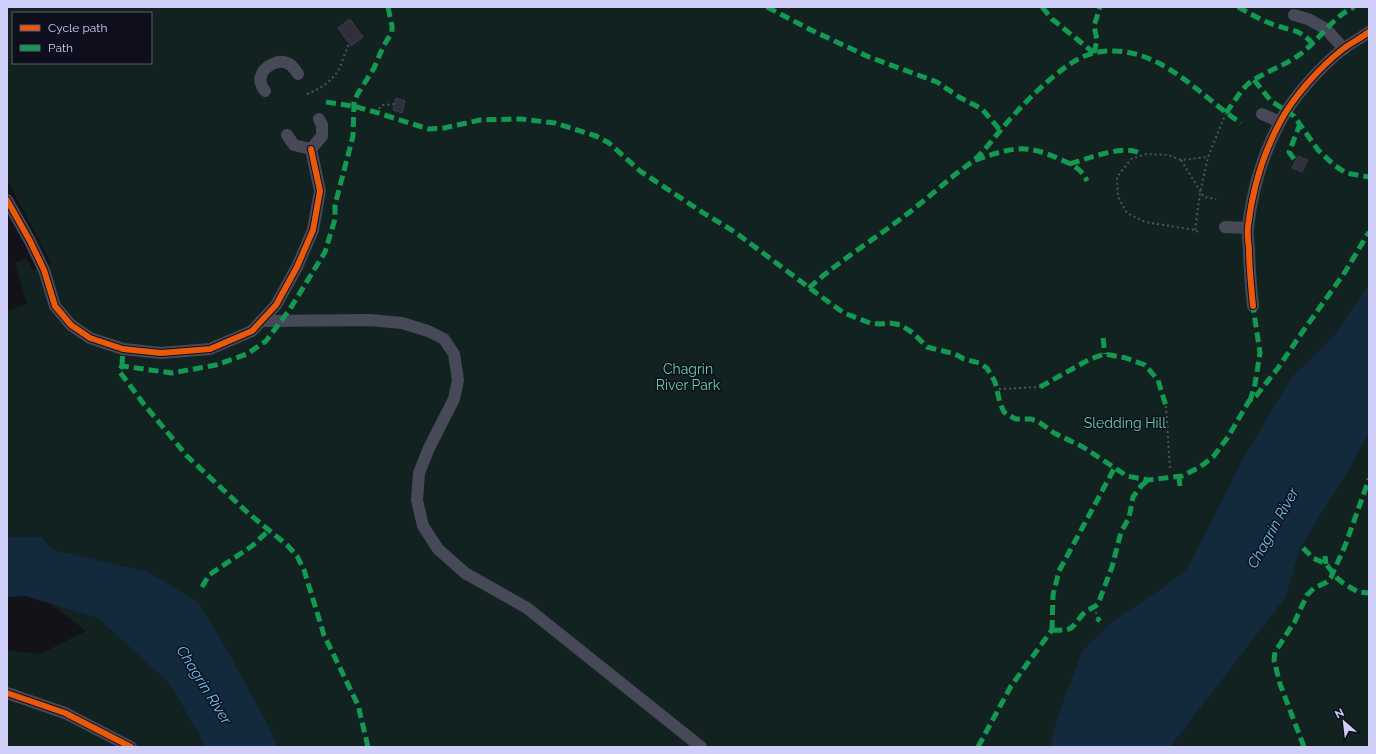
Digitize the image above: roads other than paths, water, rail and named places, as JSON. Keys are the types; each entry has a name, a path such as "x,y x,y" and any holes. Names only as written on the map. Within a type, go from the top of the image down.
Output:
{"street":[{"path":"1294,15 1308,19 1326,29 1344,49"},
{"path":"1253,306 1249,267 1248,228 1252,202 1270,144 1280,122 1304,88 1320,70 1344,49 1369,32"},
{"path":"265,91 261,84 261,76 267,67 276,62 287,62 294,67 298,74"},
{"path":"1262,114 1280,122"},
{"path":"310,149 322,136 322,125 319,119"},
{"path":"287,135 294,145 310,149"},
{"path":"9,207 30,241 44,270 55,306 71,325 90,338 123,349 161,353 210,349 252,331 276,305 297,267 314,230 320,191 310,149"},
{"path":"1225,227 1248,228"},
{"path":"261,321 370,320 402,323 428,331 444,340 454,354 458,380 454,399 429,448 419,474 417,500 423,526 438,549 465,573 527,608 701,747"},
{"path":"7,693 66,713 131,747"}],"water":[{"name":"Chagrin River","path":"1369,284 1369,431 1352,464 1300,548 1285,598 1170,747 1050,747 1056,722 1082,651 1113,621 1161,589 1187,569 1242,461 1291,378 1333,337"},
{"name":"Chagrin River","path":"7,537 41,537 53,550 148,572 198,602 232,659 271,731 277,747 204,747 200,735 169,683 98,618 25,596 7,597"}],"park label":[{"name":"Chagrin River Park","path":"688,378"},
{"name":"Sledding Hill","path":"1125,423"}]}
